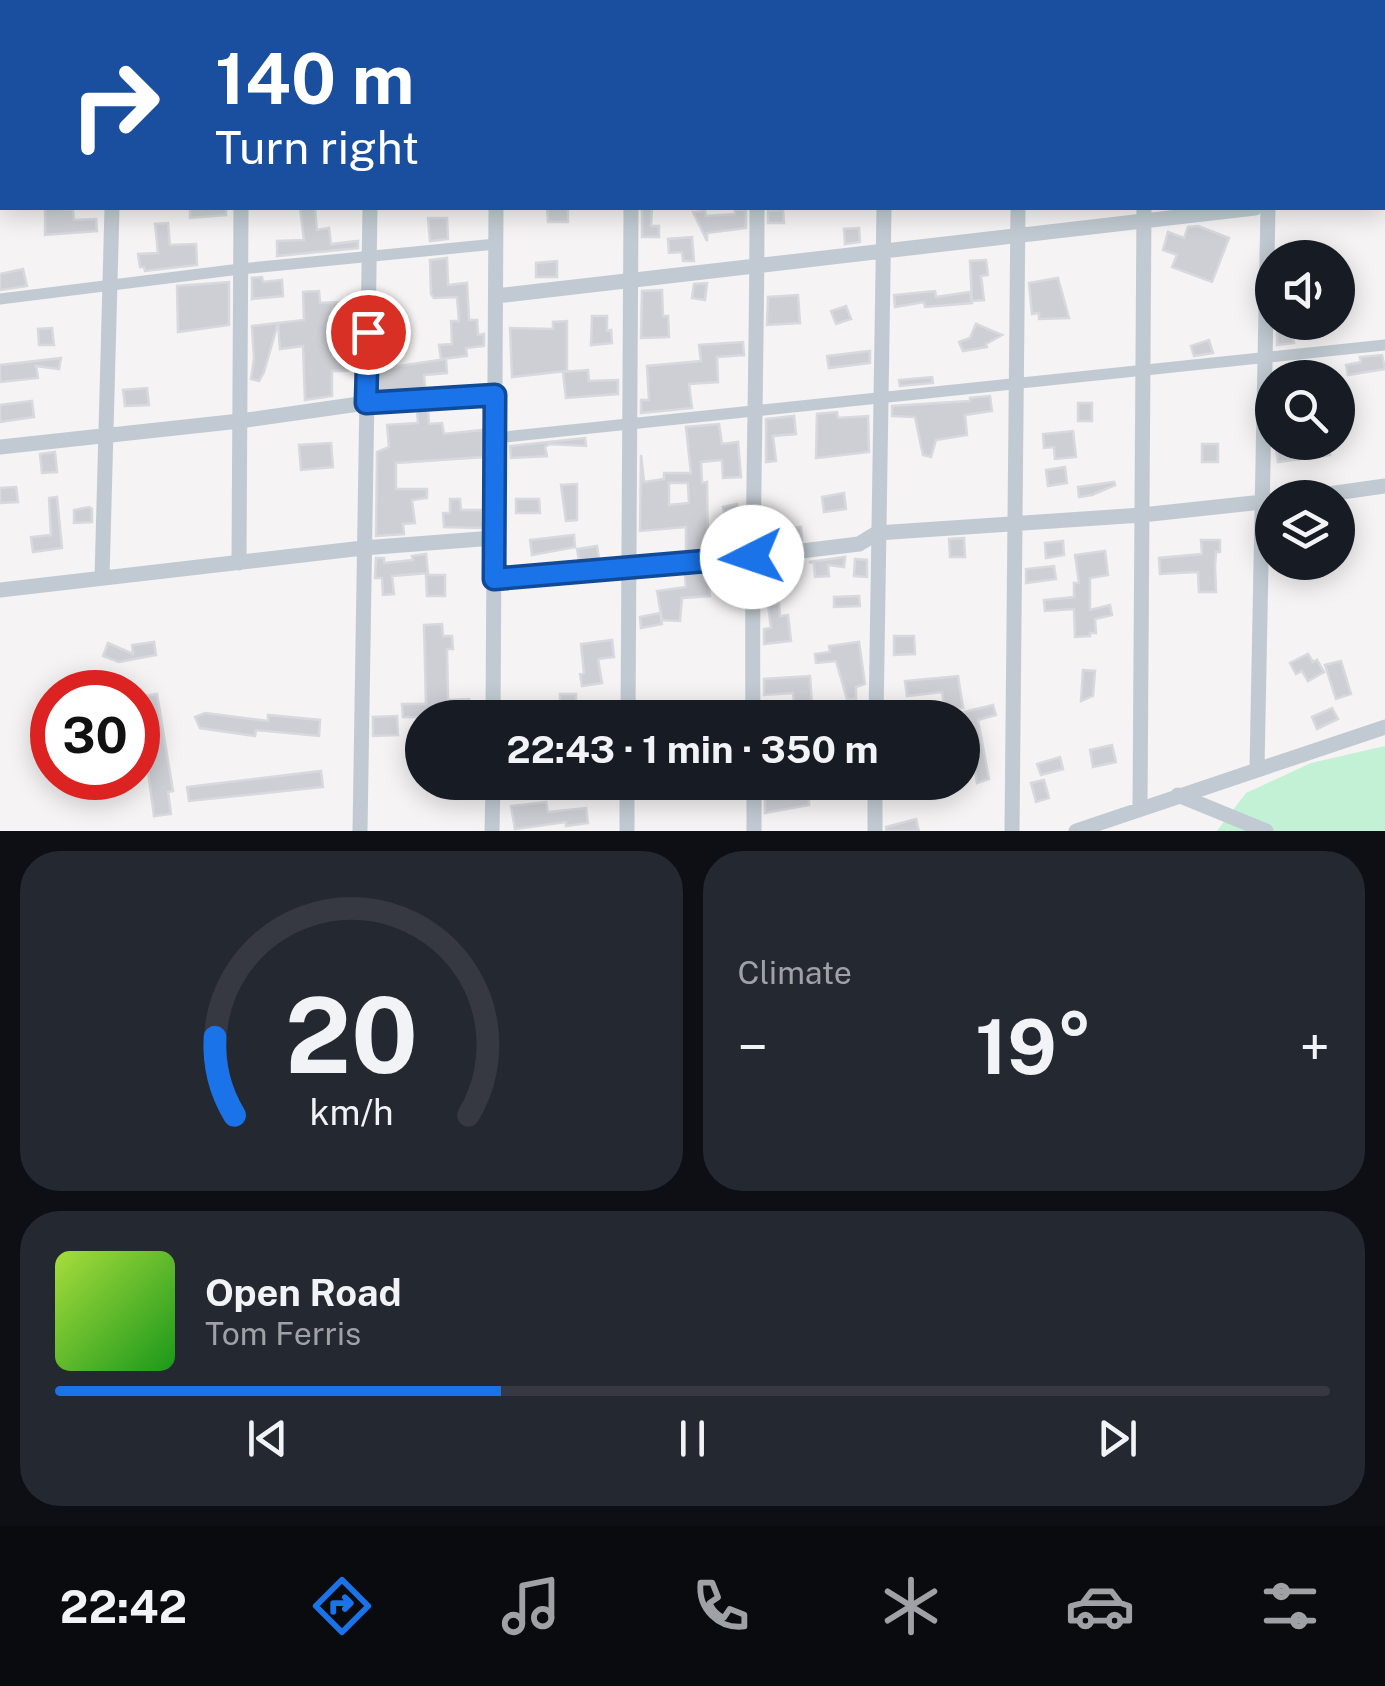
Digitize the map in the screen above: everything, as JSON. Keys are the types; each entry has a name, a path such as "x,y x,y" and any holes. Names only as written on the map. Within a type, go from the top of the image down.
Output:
{"street":[{"path":"102,578 112,210"},
{"path":"239,562 242,210"},
{"path":"360,831 370,210"},
{"path":"493,700 496,210"},
{"path":"628,700 631,210"},
{"path":"753,700 757,210"},
{"path":"876,700 884,210"},
{"path":"1012,831 1018,210"},
{"path":"496,296 1018,235 1144,214 1218,210"},
{"path":"1267,480 1268,210"},
{"path":"1140,807 1144,214"},
{"path":"0,299 240,269 496,244"},
{"path":"495,438 1385,345"},
{"path":"0,446 366,403 495,395"},
{"path":"1355,490 1385,486"},
{"path":"494,579 752,557 859,544 877,533 1255,503"},
{"path":"0,590 363,548 494,538"},
{"path":"1257,768 1264,580"},
{"path":"1076,831 1385,727"},
{"path":"1178,795 1266,831"},
{"path":"492,831 493,800"},
{"path":"627,831 628,800"},
{"path":"754,800 754,831"},
{"path":"874,831 875,800"}],"green space":[{"path":"1385,746 1385,831 1217,831 1246,793 1311,763"}],"building":[{"path":"45,210 73,210 74,220 96,219 97,231 45,235"},
{"path":"190,210 226,210 226,215 190,218"},
{"path":"300,210 315,210 317,230 329,228 331,244 358,241 358,248 277,256 277,241 304,240"},
{"path":"547,210 568,210 568,222 548,222"},
{"path":"642,210 652,210 651,226 659,226 659,237 642,237"},
{"path":"735,210 746,210 746,228 707,233 707,241 693,212 705,211 706,216 735,214"},
{"path":"783,210 784,223 768,223 768,211"},
{"path":"428,218 447,218 448,239 430,241"},
{"path":"168,223 170,245 196,244 197,265 145,271 140,267 138,254 158,253 155,224"},
{"path":"1198,226 1229,238 1212,282 1172,267 1177,255 1163,250 1168,232 1184,238 1188,227"},
{"path":"859,228 860,242 845,244 844,229"},
{"path":"692,237 694,261 683,261 682,252 669,253 668,239"},
{"path":"447,258 448,285 467,283 469,320 477,320 478,335 484,334 484,346 466,348 467,356 441,359 439,345 452,344 451,321 459,321 457,297 434,298 431,294 430,260"},
{"path":"986,260 988,275 981,276 984,300 972,301 970,261"},
{"path":"557,261 557,277 536,277 536,263"},
{"path":"23,269 27,286 0,290 0,274"},
{"path":"262,277 263,282 282,280 283,296 252,299 252,278"},
{"path":"1058,278 1069,318 1039,319 1039,313 1032,314 1029,283"},
{"path":"229,282 229,325 178,332 177,286"},
{"path":"707,283 705,300 692,298 694,284"},
{"path":"662,290 669,337 641,338 642,291"},
{"path":"319,291 320,303 340,302 340,317 329,317 330,350 346,349 347,371 332,371 332,396 305,400 303,346 280,349 278,323 304,320 303,292"},
{"path":"935,291 936,297 970,292 972,303 925,307 924,302 895,307 894,295"},
{"path":"798,295 800,323 767,325 768,297"},
{"path":"846,306 851,319 836,324 831,311"},
{"path":"592,316 607,316 612,343 591,345"},
{"path":"567,321 567,371 512,377 510,328 553,329 553,322"},
{"path":"278,323 264,372 259,381 251,379 252,326"},
{"path":"976,324 1002,335 987,347 963,351 959,342 970,338"},
{"path":"52,328 54,345 39,345 38,329"},
{"path":"1209,340 1213,353 1194,356 1191,346"},
{"path":"1277,340 1294,340 1294,343 1277,345"},
{"path":"743,342 744,355 717,357 718,382 689,384 692,408 641,413 641,400 649,400 647,366 701,361 699,345"},
{"path":"870,351 870,363 829,368 827,356"},
{"path":"1382,355 1385,369 1355,374 1355,363 1361,362 1360,357"},
{"path":"61,358 59,369 36,366 38,378 0,382 0,365"},
{"path":"446,359 447,373 424,375 425,388 378,391 379,369"},
{"path":"588,370 589,381 618,380 618,394 566,398 563,372"},
{"path":"932,377 933,383 900,386 899,380"},
{"path":"147,388 149,405 125,406 123,390"},
{"path":"990,396 992,411 965,415 967,435 936,440 931,457 923,455 915,417 892,416 892,406"},
{"path":"32,401 34,417 0,422 0,405"},
{"path":"1078,403 1092,403 1092,421 1078,421"},
{"path":"428,410 429,424 442,423 444,434 483,430 483,457 396,463 396,489 427,489 427,498 412,500 415,523 403,524 404,534 376,536 377,452 389,447 387,425 418,423 417,411"},
{"path":"837,412 838,418 868,416 869,452 816,458 817,414"},
{"path":"794,416 796,434 773,436 776,461 766,462 766,419"},
{"path":"719,424 722,444 738,442 741,477 723,478 722,460 701,462 702,483 707,482 708,550 686,551 686,527 640,531 641,455 644,482 664,479 664,473 691,473 686,427","holes":["669,483 688,483 689,503 669,505"]},
{"path":"1073,431 1076,457 1055,459 1054,447 1044,448 1043,434"},
{"path":"585,438 586,446 549,444 545,447 547,456 511,458 510,446"},
{"path":"331,443 333,467 301,470 299,445"},
{"path":"1202,444 1218,444 1218,462 1202,462"},
{"path":"55,452 57,472 42,473 40,454"},
{"path":"1065,467 1067,483 1048,486 1046,470"},
{"path":"1114,482 1115,485 1092,495 1079,497 1078,487"},
{"path":"577,484 577,520 566,521 561,485"},
{"path":"16,487 18,502 0,503 0,488"},
{"path":"844,493 846,509 824,512 822,497"},
{"path":"57,497 62,548 33,552 31,537 51,535 49,498"},
{"path":"450,499 460,499 461,510 482,510 483,528 444,527 443,513 450,513"},
{"path":"516,499 539,499 540,513 516,513"},
{"path":"737,504 740,519 726,522 723,507"},
{"path":"89,507 92,522 74,523 74,510"},
{"path":"801,527 802,540 764,544 765,531"},
{"path":"574,535 575,547 532,555 530,540"},
{"path":"964,538 965,557 950,557 949,539"},
{"path":"1201,540 1220,540 1215,565 1216,592 1199,592 1198,572 1160,574 1159,558 1202,554"},
{"path":"1063,541 1064,555 1046,558 1045,543"},
{"path":"597,546 599,559 579,560 577,549"},
{"path":"1105,551 1108,575 1090,578 1090,610 1110,605 1112,615 1095,619 1096,633 1075,637 1074,609 1045,611 1044,600 1074,597 1074,583 1079,583 1075,555"},
{"path":"426,554 428,573 392,576 394,594 383,595 382,578 375,578 376,558 384,558 384,563 413,560 412,556"},
{"path":"845,557 844,567 828,565 829,576 815,577 814,563 809,562"},
{"path":"855,559 867,560 867,577 854,576"},
{"path":"1054,566 1056,579 1026,583 1026,569"},
{"path":"791,569 794,587 778,589 780,616 788,615 791,641 764,644 764,629 771,628 764,573"},
{"path":"708,572 710,596 682,598 680,621 662,620 657,591 686,587 685,574"},
{"path":"426,575 445,575 445,596 427,596"},
{"path":"859,596 860,606 834,607 834,597"},
{"path":"660,613 662,624 641,628 640,617"},
{"path":"442,624 443,636 452,636 453,649 447,649 448,700 426,700 424,625"},
{"path":"894,636 914,636 915,654 894,655"},
{"path":"612,640 614,657 598,659 602,683 582,686 581,644"},
{"path":"154,642 156,655 119,662 103,656 108,643 133,654 132,645"},
{"path":"859,642 865,684 856,687 856,699 847,699 836,661 816,663 815,654 830,652 829,646"},
{"path":"1308,654 1324,672 1308,681 1302,671 1296,674 1290,663"},
{"path":"1341,661 1351,694 1336,699 1325,665"},
{"path":"1083,670 1095,671 1093,696 1081,701"},
{"path":"810,676 812,700 794,700 793,693 764,695 764,679"},
{"path":"958,676 962,700 943,700 942,692 907,696 905,681"},
{"path":"560,694 576,694 576,700 560,700"},
{"path":"993,705 996,715 980,719 980,708"},
{"path":"1332,708 1338,719 1317,729 1312,717"},
{"path":"160,712 173,791 168,792 171,814 154,816 152,800 160,800"},
{"path":"205,713 268,721 268,715 320,720 319,736 256,730 255,736 200,728 195,717"},
{"path":"397,716 398,735 373,736 373,717"},
{"path":"980,731 989,779 980,782"},
{"path":"1112,745 1116,762 1093,767 1090,750"},
{"path":"1060,757 1063,769 1041,775 1037,764"},
{"path":"321,771 323,787 189,801 187,787"},
{"path":"1044,780 1049,798 1036,802 1031,783"},
{"path":"765,800 809,800 809,805 765,813"},
{"path":"546,802 548,812 586,808 588,823 515,829 511,806"},
{"path":"916,819 919,831 886,831 886,827"}],"route":[{"path":"368,332 366,403 495,395 494,579 752,557"}]}
